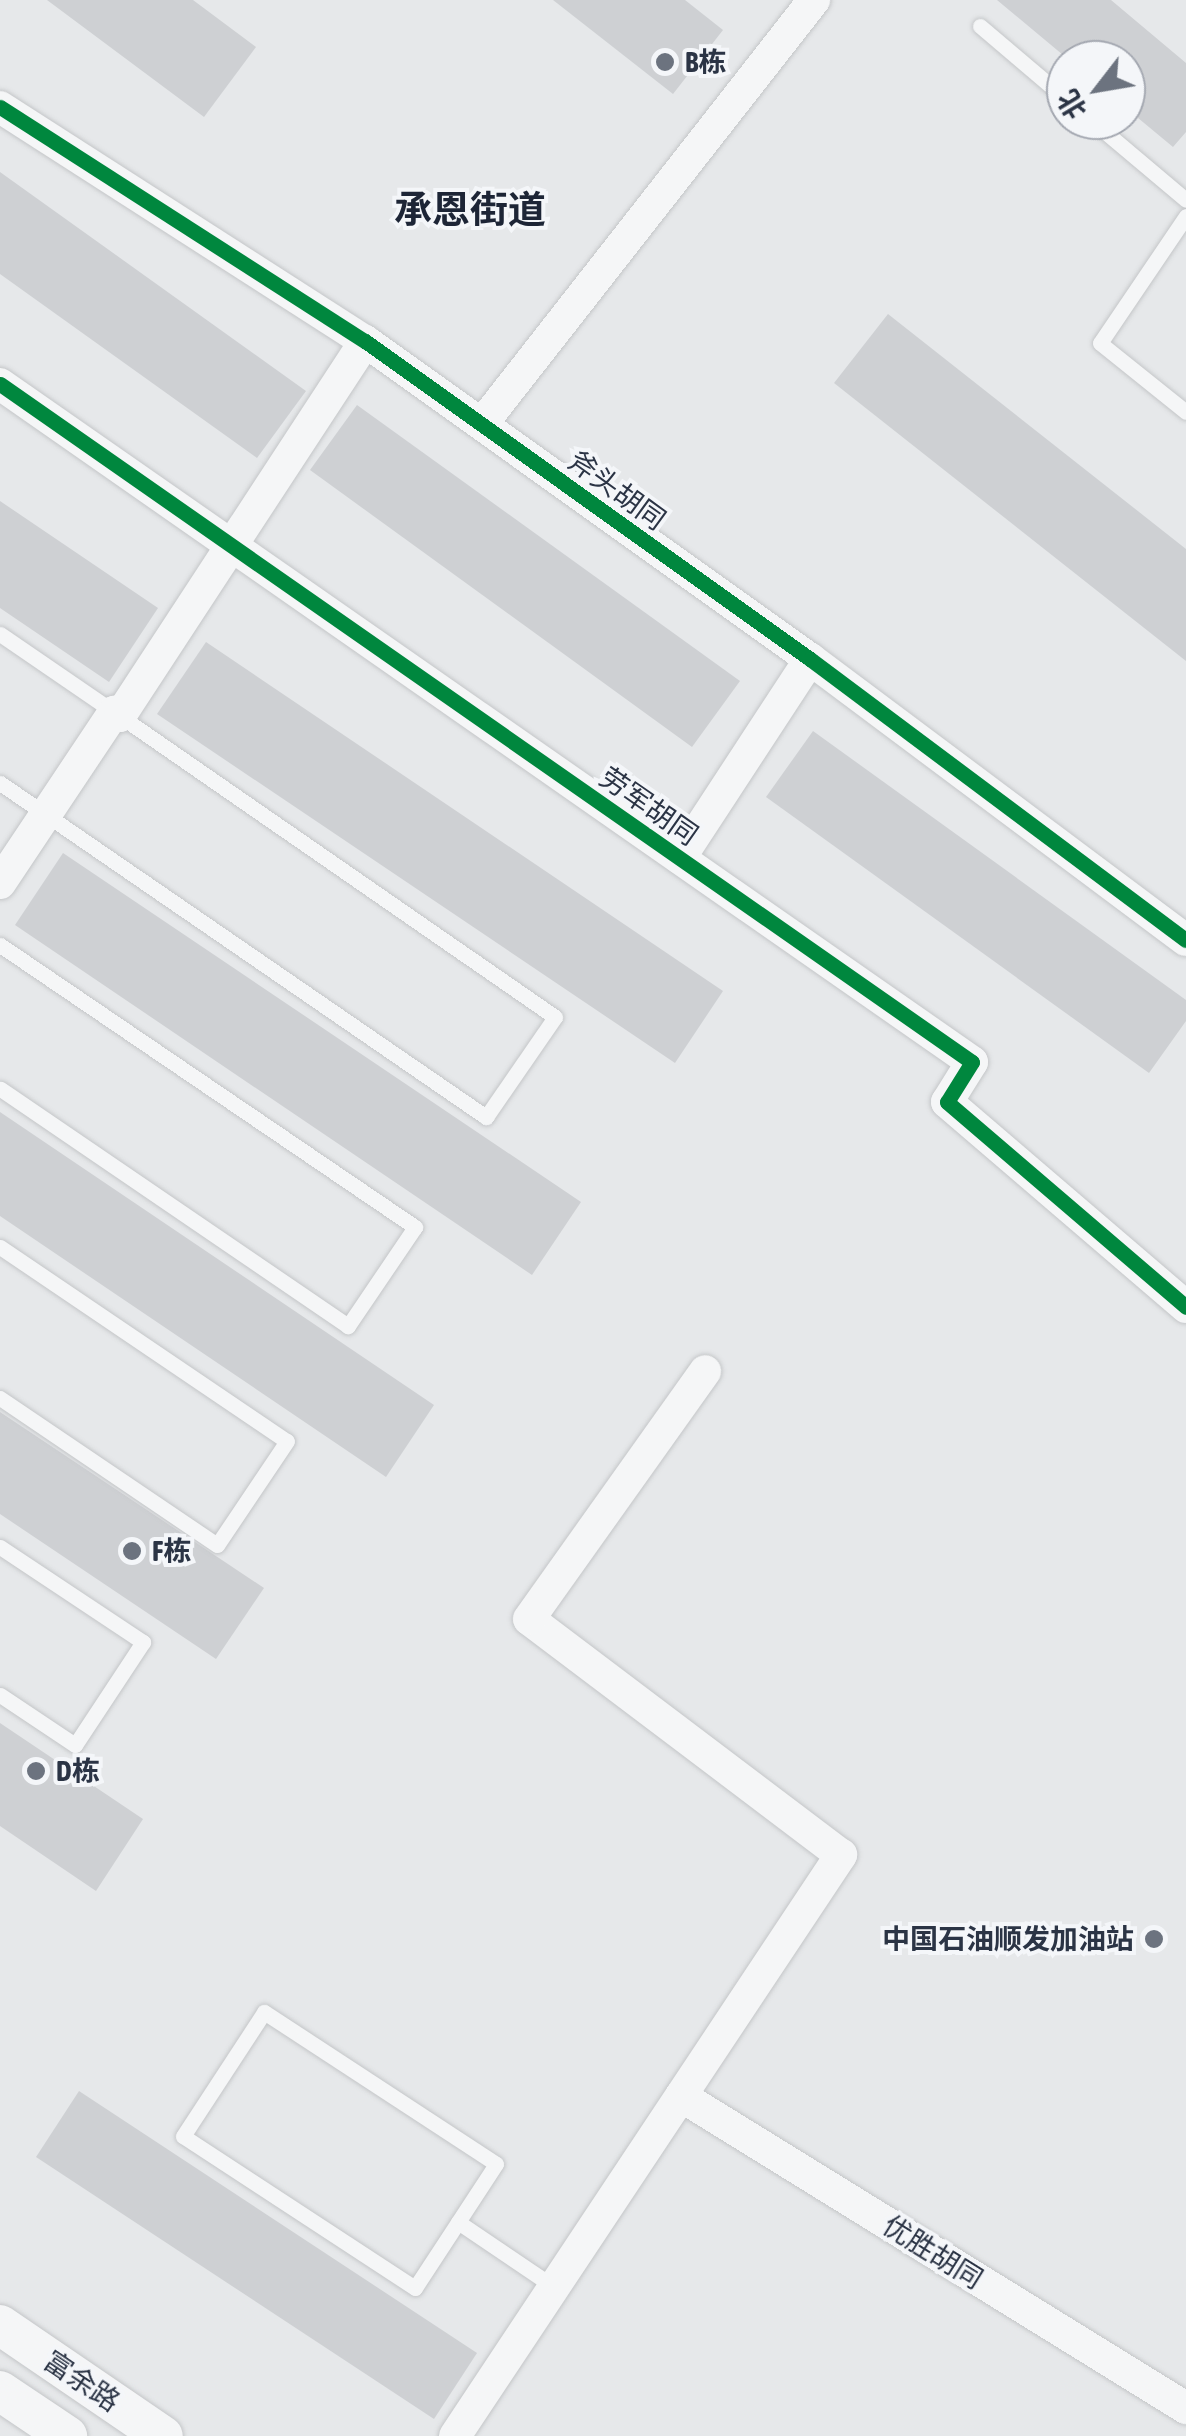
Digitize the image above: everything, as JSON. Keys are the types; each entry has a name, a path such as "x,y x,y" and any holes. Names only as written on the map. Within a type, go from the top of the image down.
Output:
{"street":[{"path":"482,424 814,0"},
{"name":"斧头胡同","path":"0,107 365,341 810,659 1186,940"},
{"path":"0,883 233,546 365,341"},
{"name":"劳军胡同","path":"0,384 972,1062 947,1102 1186,1307"},
{"path":"680,858 810,659"},
{"path":"456,2436 840,1855 529,1620 706,1370"},
{"name":"优胜胡同","path":"681,2096 1186,2408"},
{"name":"富余路","path":"0,2325 163,2436"},
{"name":"富余路","path":"0,2391 67,2436"}],"lane":[{"path":"980,26 1046,82"},
{"path":"1115,140 1186,200"},
{"path":"1186,216 1100,343 1186,412"},
{"path":"0,634 555,1017 486,1117 0,783"},
{"path":"0,945 415,1227 348,1326 0,1089"},
{"path":"0,1247 287,1441 217,1545 0,1398"},
{"path":"0,1546 144,1642 75,1745 0,1695"},
{"path":"264,2012 496,2164 458,2222 415,2288 182,2136 264,2012"},
{"path":"458,2222 554,2287"}],"building":[{"path":"47,0 193,0 256,47 204,117"},
{"name":"B栋","path":"553,0 685,0 723,30 673,94"},
{"path":"997,0 1111,0 1186,63 1186,132 1173,147 1146,125 1146,40 1046,41"},
{"path":"0,172 306,391 257,458 0,274"},
{"path":"888,314 1186,549 1186,661 834,383"},
{"path":"357,405 740,681 692,747 310,470"},
{"path":"0,501 158,608 109,682 0,608"},
{"path":"206,642 723,991 675,1063 157,714"},
{"path":"813,731 1186,1000 1186,1021 1149,1073 766,797"},
{"path":"63,853 581,1202 532,1275 15,925"},
{"path":"0,1112 434,1405 386,1477 0,1216"},
{"name":"F栋","path":"0,1412 264,1588 216,1659 0,1514"},
{"name":"D栋","path":"0,1723 143,1819 96,1891 0,1826"},
{"path":"79,2091 477,2353 434,2419 36,2157"}],"cycle path":[{"path":"0,107 365,341 810,659 1186,940"},
{"path":"0,384 972,1062 947,1102 1186,1307"}],"place":[{"name":"B栋","path":"665,62"},
{"name":"F栋","path":"132,1551"},
{"name":"D栋","path":"36,1771"},
{"name":"中国石油顺发加油站","path":"1154,1939"}],"district":[{"name":"承恩街道","path":"470,210"}]}
